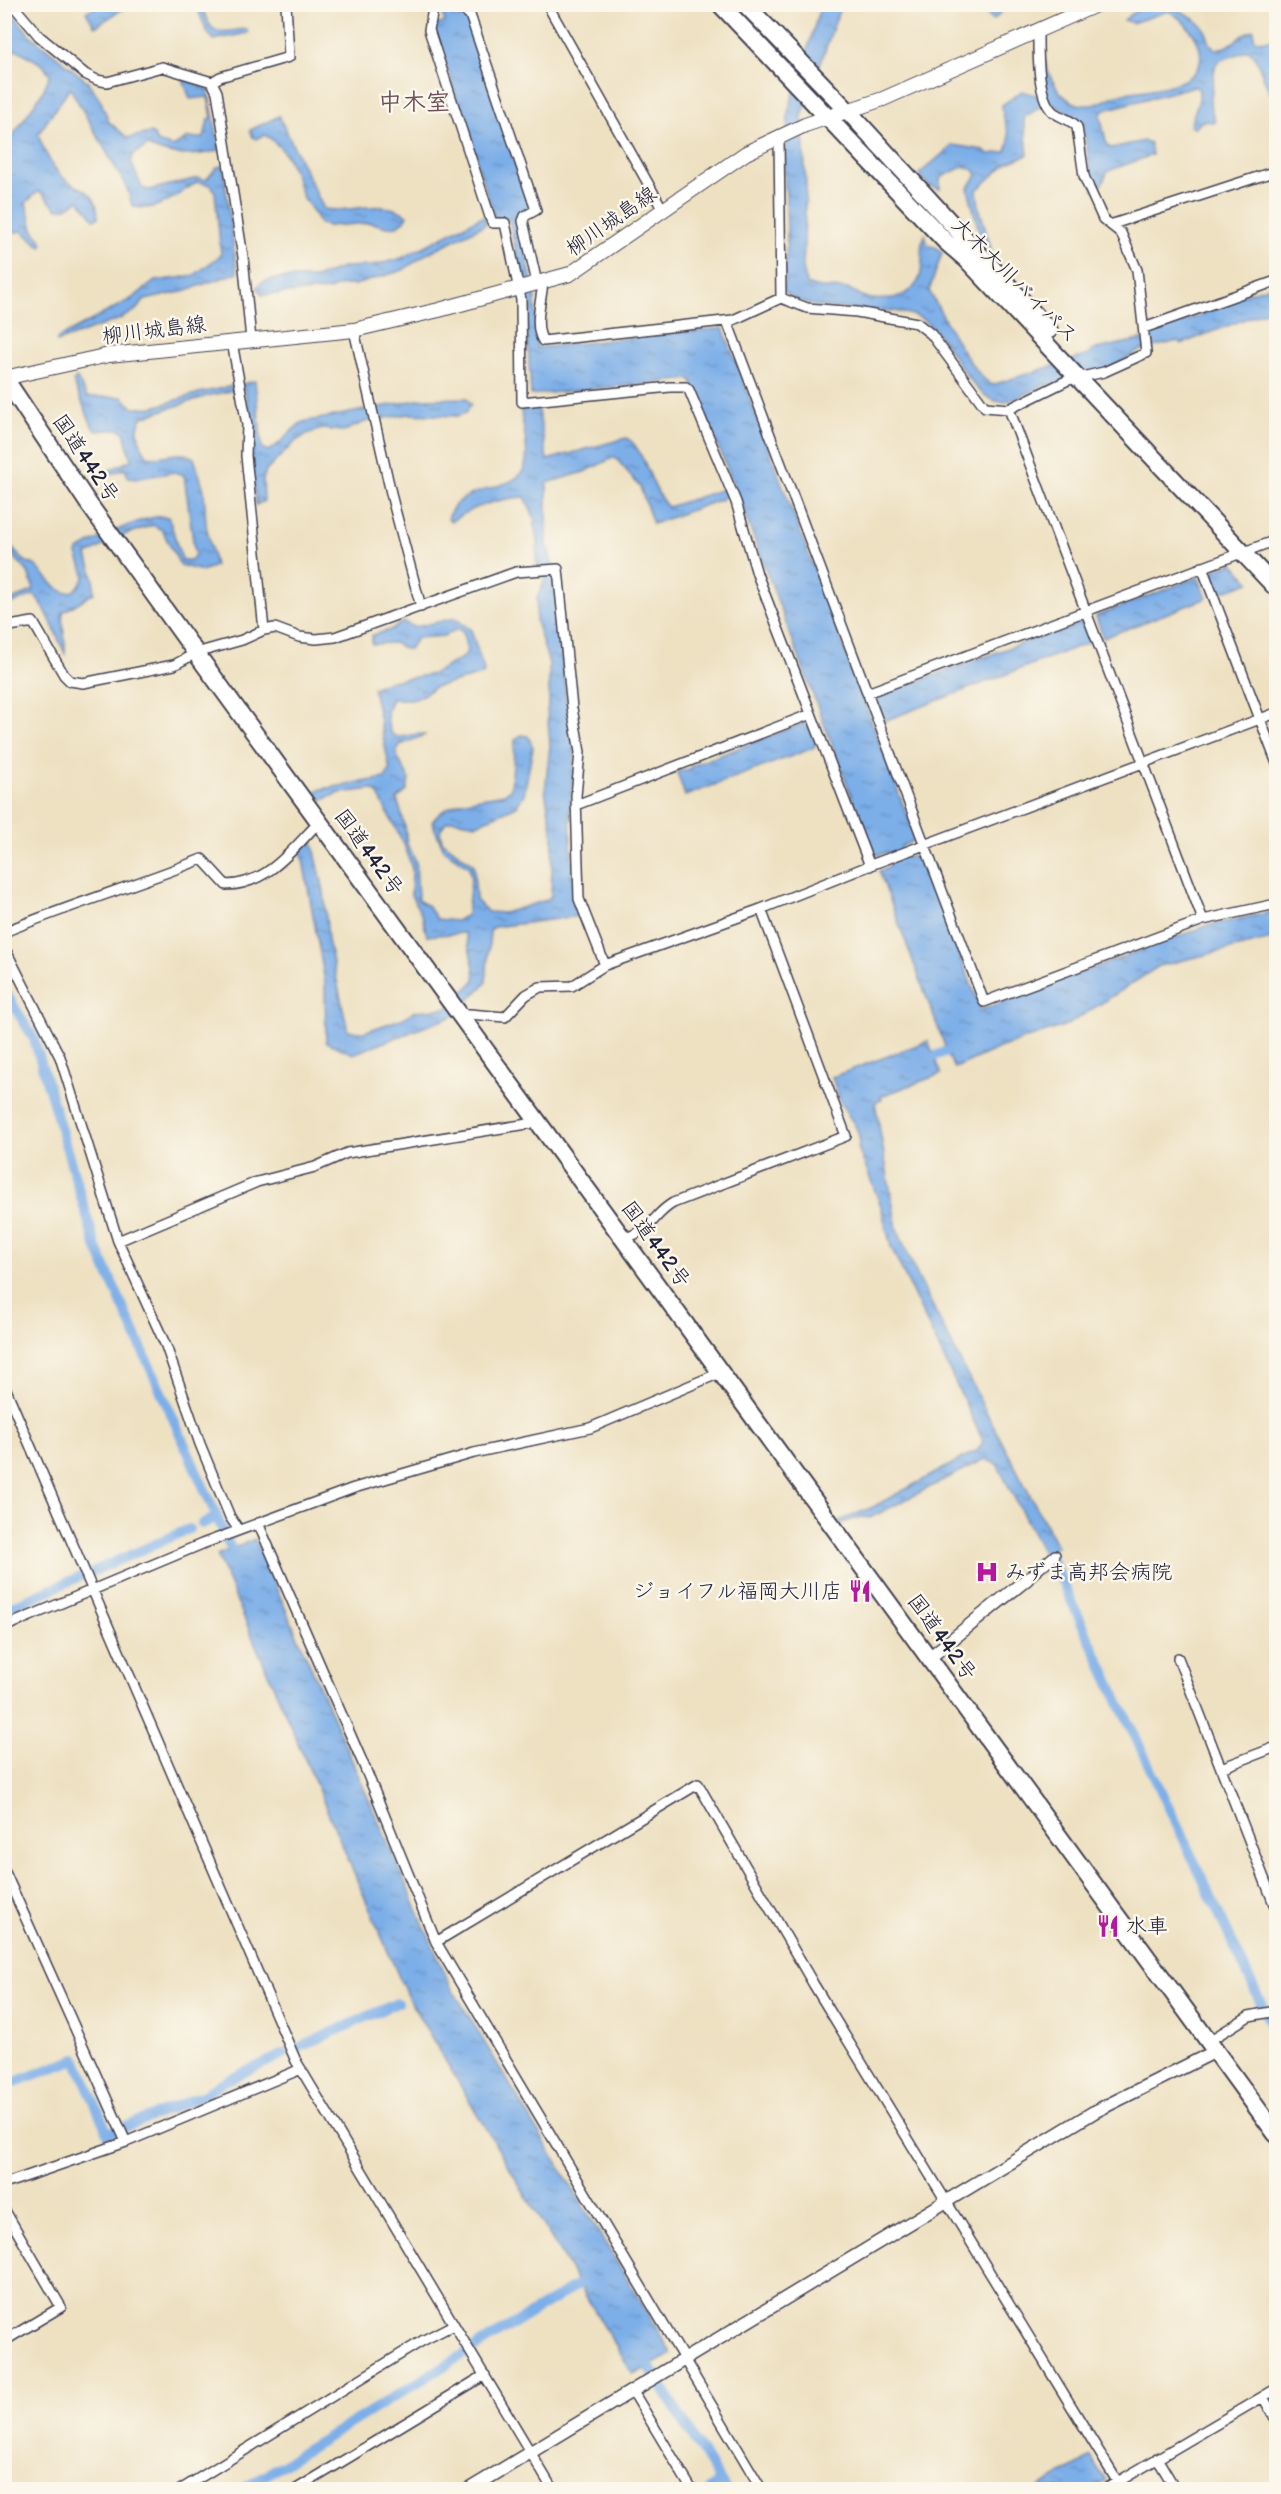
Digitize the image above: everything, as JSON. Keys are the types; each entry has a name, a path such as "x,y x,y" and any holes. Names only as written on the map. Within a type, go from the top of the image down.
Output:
{"highway":[{"name":"大木大川バイパス","path":"720,4 898,193 952,238 1068,358 1248,550 1276,588"},
{"name":"大木大川バイパス","path":"745,4 911,180 952,238"},
{"name":"国道442号","path":"5,378 88,503 196,653 625,1238 1276,2134"},
{"name":"大木大川バイパス","path":"1248,550 1276,573"}],"main road":[{"name":"柳川城島線","path":"5,378 110,355 354,330 530,285 581,269 730,163 805,125 883,99 1098,4"}],"street":[{"path":"12,4 39,36 85,74 97,80 107,82 162,67 212,82 217,92 235,203 251,340"},
{"path":"212,82 220,77 289,57 286,4"},
{"path":"434,4 429,30 491,220 494,223 505,223 530,285 539,314 543,341 727,321 781,298 807,308 857,312 917,323 931,334 985,407 1009,409 1068,380 1128,362 1146,352 1137,270 1121,232 1113,224 1103,219 1084,176 1077,127 1050,110 1038,64 1038,32"},
{"path":"456,4 470,15 536,210 525,216 523,221 530,285 521,300 522,402 670,387 686,387 689,390 736,502 757,574 873,865"},
{"path":"547,4 663,210"},
{"path":"781,137 781,298"},
{"path":"1113,224 1276,171"},
{"path":"1144,331 1276,281"},
{"path":"727,321 922,846 984,1002 1203,920 1276,904"},
{"path":"354,330 393,502 421,607"},
{"path":"232,342 247,425 246,456 264,630"},
{"path":"1009,409 1203,920"},
{"path":"867,693 1276,540"},
{"path":"1202,567 1276,761"},
{"path":"4,627 33,621 64,675 75,682 174,665 196,653 275,628 300,637 316,639 335,637 516,572 558,569 572,708 580,752 576,804 579,899 605,965"},
{"path":"461,1017 469,1014 505,1017 526,995 540,987 572,986 605,965 761,909 1276,712"},
{"path":"576,804 811,714"},
{"path":"4,932 77,902 134,886 202,859 226,885 240,885 256,880 288,855 319,822"},
{"path":"625,1238 643,1233 658,1219 664,1208 673,1203 846,1136 761,909"},
{"path":"4,947 60,1057 118,1241 166,1346 200,1444 238,1531"},
{"path":"118,1241 257,1182 315,1167 347,1153 540,1122"},
{"path":"4,1627 258,1523 348,1491 474,1453 590,1428 722,1372"},
{"path":"4,1385 301,2069 553,2490"},
{"path":"258,1523 365,1768 436,1942 679,2361 762,2490"},
{"path":"929,1658 1055,1555"},
{"path":"1178,1658 1276,1909"},
{"path":"1221,1768 1276,1747"},
{"path":"436,1942 698,1784 814,1985 1115,2479"},
{"path":"5,1871 126,2142"},
{"path":"468,2490 1094,2112 1213,2046 1249,2016 1276,2011"},
{"path":"4,2184 126,2142 301,2069"},
{"path":"4,2209 61,2307 4,2341"},
{"path":"180,2490 394,2358 453,2325"},
{"path":"295,2490 485,2375"},
{"path":"636,2387 692,2490"},
{"path":"1104,2490 1115,2479 1157,2458 1276,2389"},
{"path":"1263,2397 1276,2420"},
{"path":"1157,2458 1176,2490"}],"water":[{"path":"5,4 29,34 87,81 100,99 109,122 128,138 150,133 154,135 157,142 173,147 188,138 204,138 208,120 212,117 208,97 190,99 183,79 208,89 220,150 183,155 147,146 133,155 131,162 142,188 149,190 198,178 206,180 217,167 223,166 237,273 181,292 145,300 135,311 120,319 57,342 57,339 131,299 155,281 193,276 221,255 215,192 211,185 197,182 166,202 149,208 132,205 127,188 70,88 38,134 48,157 59,174 87,192 95,201 98,218 94,219 79,200 67,208 57,209 41,192 37,192 26,203 33,229 43,243 41,247 22,231 5,234 5,147 42,93 50,75 43,65 18,50 5,54"},
{"path":"98,5 129,5 95,27 86,12"},
{"path":"196,5 201,5 212,28 221,31 247,29 248,33 214,40 207,32"},
{"path":"439,5 448,5 454,18 463,16 467,19 529,207 518,214 535,296 537,348 723,328 916,839 901,847 905,858 922,855 981,1010 1206,926 1276,911 1276,938 1159,966 1069,1024 999,1048 955,1068 943,1049 945,1046 879,871 890,866 888,852 874,856 735,488 691,379 531,395 525,295 509,219 495,219 435,30 436,25 445,22"},
{"path":"821,5 841,5 802,116 806,186 803,269 807,284 822,288 842,288 871,299 887,299 903,295 910,291 919,279 925,235 927,244 942,253 929,291 965,355 983,378 992,385 1088,355 1092,350 1148,338 1151,330 1203,315 1212,305 1276,284 1276,307 1181,344 1178,341 1141,350 1113,366 1048,386 1046,384 1008,401 995,401 983,394 972,383 940,337 930,325 918,317 903,312 812,305 797,300 784,291 787,232 784,146 787,144 788,112"},
{"path":"975,5 1014,5 1003,10 994,20"},
{"path":"1166,5 1183,12 1199,23 1215,49 1226,47 1254,30 1254,38 1257,41 1276,39 1276,49 1270,60 1276,80 1276,100 1249,50 1219,61 1215,67 1210,105 1215,122 1202,121 1195,128 1190,126 1199,99 1199,90 1195,86 1104,110 1100,115 1107,146 1111,148 1144,141 1150,143 1152,155 1108,171 1102,184 1094,190 1086,141 1079,123 1073,116 1049,101 1024,118 1028,155 1007,163 977,190 979,207 992,252 981,240 968,188 977,175 974,170 964,166 940,178 940,189 929,186 919,174 953,145 984,150 989,154 1005,152 1009,135 1002,105 1022,91 1039,96 1046,91 1041,57 1042,47 1047,67 1056,86 1063,95 1080,105 1091,105 1117,95 1161,88 1187,79 1196,71 1200,60 1197,41 1183,21 1169,11 1132,23 1124,20 1137,10"},
{"path":"279,116 324,209 387,207 407,215 405,221 397,226 387,227 372,223 328,226 320,224 306,200 304,201 286,155 273,140 265,135 256,139 250,130"},
{"path":"485,217 486,224 428,253 403,270 355,285 341,285 329,290 262,295 257,287 262,282 280,278 315,278 345,267 372,266 402,258"},
{"path":"77,378 87,397 122,397 134,408 154,407 199,393 255,381 262,448 268,451 303,422 422,399 466,398 471,404 466,413 458,416 408,414 365,422 344,431 322,429 307,434 296,441 266,471 263,479 264,501 256,505 251,452 253,428 244,388 207,396 143,417 138,431 140,442 147,456 183,454 194,458 204,490 206,525 215,566 202,571 180,565 162,530 153,525 118,537 87,555 94,579 94,593 63,612 65,654 47,614 34,595 5,606 5,603 34,590 28,572 5,547 4,538 21,558 36,566 54,585 66,592 79,586 85,576 77,554 78,550 148,518 168,517 183,560 191,560 195,555 184,475 175,472 134,479 128,477 125,469 104,476 103,473 131,460 124,432 119,429 97,431 93,428 73,381"},
{"path":"538,408 547,460 626,438 637,449 657,491 668,507 723,489 727,494 722,499 653,524 640,487 615,457 584,472 547,483 547,545 553,566 551,573 556,592 566,698 575,751 570,806 573,896 580,916 494,927 490,931 486,983 453,1016 353,1054 326,1042 325,982 300,843 311,834 324,891 328,940 348,1031 364,1032 404,1018 414,1011 447,1008 475,980 465,933 427,936 422,916 411,895 412,869 404,844 377,793 372,789 340,793 322,800 316,794 317,790 385,778 390,770 373,688 386,682 433,674 462,658 467,652 463,632 457,629 444,636 417,638 409,649 395,643 372,644 372,635 390,630 403,622 415,627 455,618 471,630 484,670 483,675 435,687 416,699 392,699 388,708 388,726 392,734 401,737 425,735 400,745 396,754 409,779 407,791 397,799 405,826 407,844 416,862 418,900 428,906 437,919 456,921 467,915 471,878 469,867 444,850 432,822 439,814 455,804 505,794 511,788 515,740 521,735 528,736 533,747 524,794 517,806 477,824 453,820 446,822 440,830 442,841 474,865 476,900 488,912 504,913 547,900 551,896 553,834 545,791 550,745 547,709 549,664 536,621 537,599 544,582 544,574 536,562 538,539 533,523 536,522 525,497 505,499 478,507 451,521 448,519 454,507 463,499 511,481 520,475 525,466 527,452 521,409"},
{"path":"1233,563 1250,582 1219,593 1211,571"},
{"path":"1198,577 1207,598 1103,638 1096,616"},
{"path":"1082,621 1090,642 884,721 875,697 1066,627 1067,630 1073,628 1072,625"},
{"path":"807,722 816,744 813,748 685,796 677,772"},
{"path":"928,1041 941,1074 881,1096 882,1100 875,1102 897,1229 918,1277 983,1406 1057,1546 1044,1555 997,1464 985,1459 870,1518 861,1517 840,1524 839,1521 871,1508 978,1450 983,1441 891,1247 881,1206 858,1148 857,1130 842,1105 832,1077"},
{"path":"255,1539 450,1985 672,2354 633,2375 408,1998 217,1555"},
{"path":"1091,2457 1106,2481 1091,2489 1037,2489"}],"waterway":[{"path":"4,990 34,1039 95,1244 237,1562"},
{"path":"921,1062 956,1047"},
{"path":"202,1524 217,1517"},
{"path":"94,1571 189,1529"},
{"path":"1042,1539 1276,2035"},
{"path":"4,1610 79,1577"},
{"path":"298,2048 397,2003"},
{"path":"125,2127 204,2095 221,2083 284,2054"},
{"path":"4,2086 76,2059 108,2134 114,2131"},
{"path":"241,2490 589,2278"},
{"path":"642,2355 726,2490"},
{"path":"709,2490 721,2482"}],"place":[{"name":"みずま高邦会病院","path":"987,1572"},
{"name":"ジョイフル福岡大川店","path":"860,1591"},
{"name":"水車","path":"1108,1926"}],"district":[{"name":"中木室","path":"414,102"}]}
